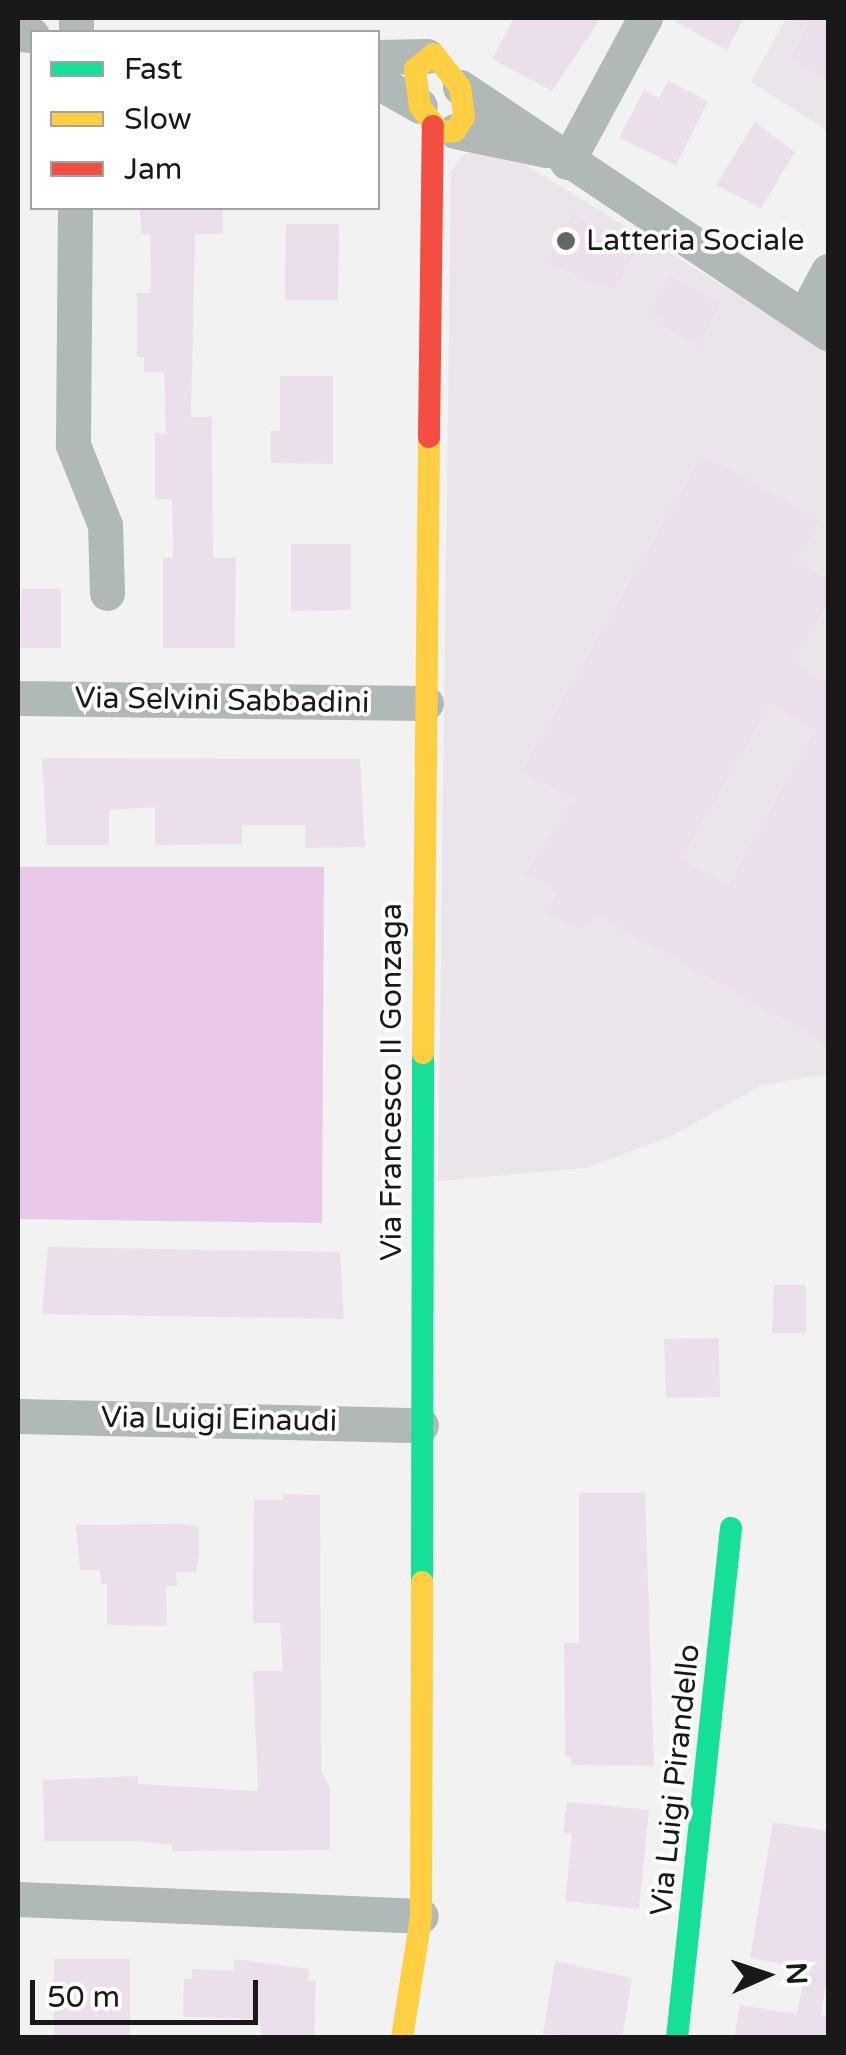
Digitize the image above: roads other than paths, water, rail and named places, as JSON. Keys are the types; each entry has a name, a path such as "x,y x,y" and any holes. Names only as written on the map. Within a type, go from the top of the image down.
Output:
{"street":[{"path":"557,156 645,18"},
{"path":"380,57 432,49 460,87 508,116 557,156 816,324 828,271"},
{"name":"Via Francesco II Gonzaga","path":"402,2038 420,1916 426,704 436,121 416,69 432,49"},
{"path":"380,83 436,121 557,156"},
{"name":"Via Francesco II Gonzaga","path":"436,121 464,117 460,87"},
{"path":"75,210 73,445 106,525 107,593"},
{"name":"Via Selvini Sabbadini","path":"18,698 426,704"},
{"name":"Via Luigi Einaudi","path":"18,1416 421,1425"},
{"name":"Via Luigi Pirandello","path":"678,2038 731,1528"},
{"path":"18,1899 420,1916"}],"place":[{"name":"Latteria Sociale","path":"566,241"}]}
